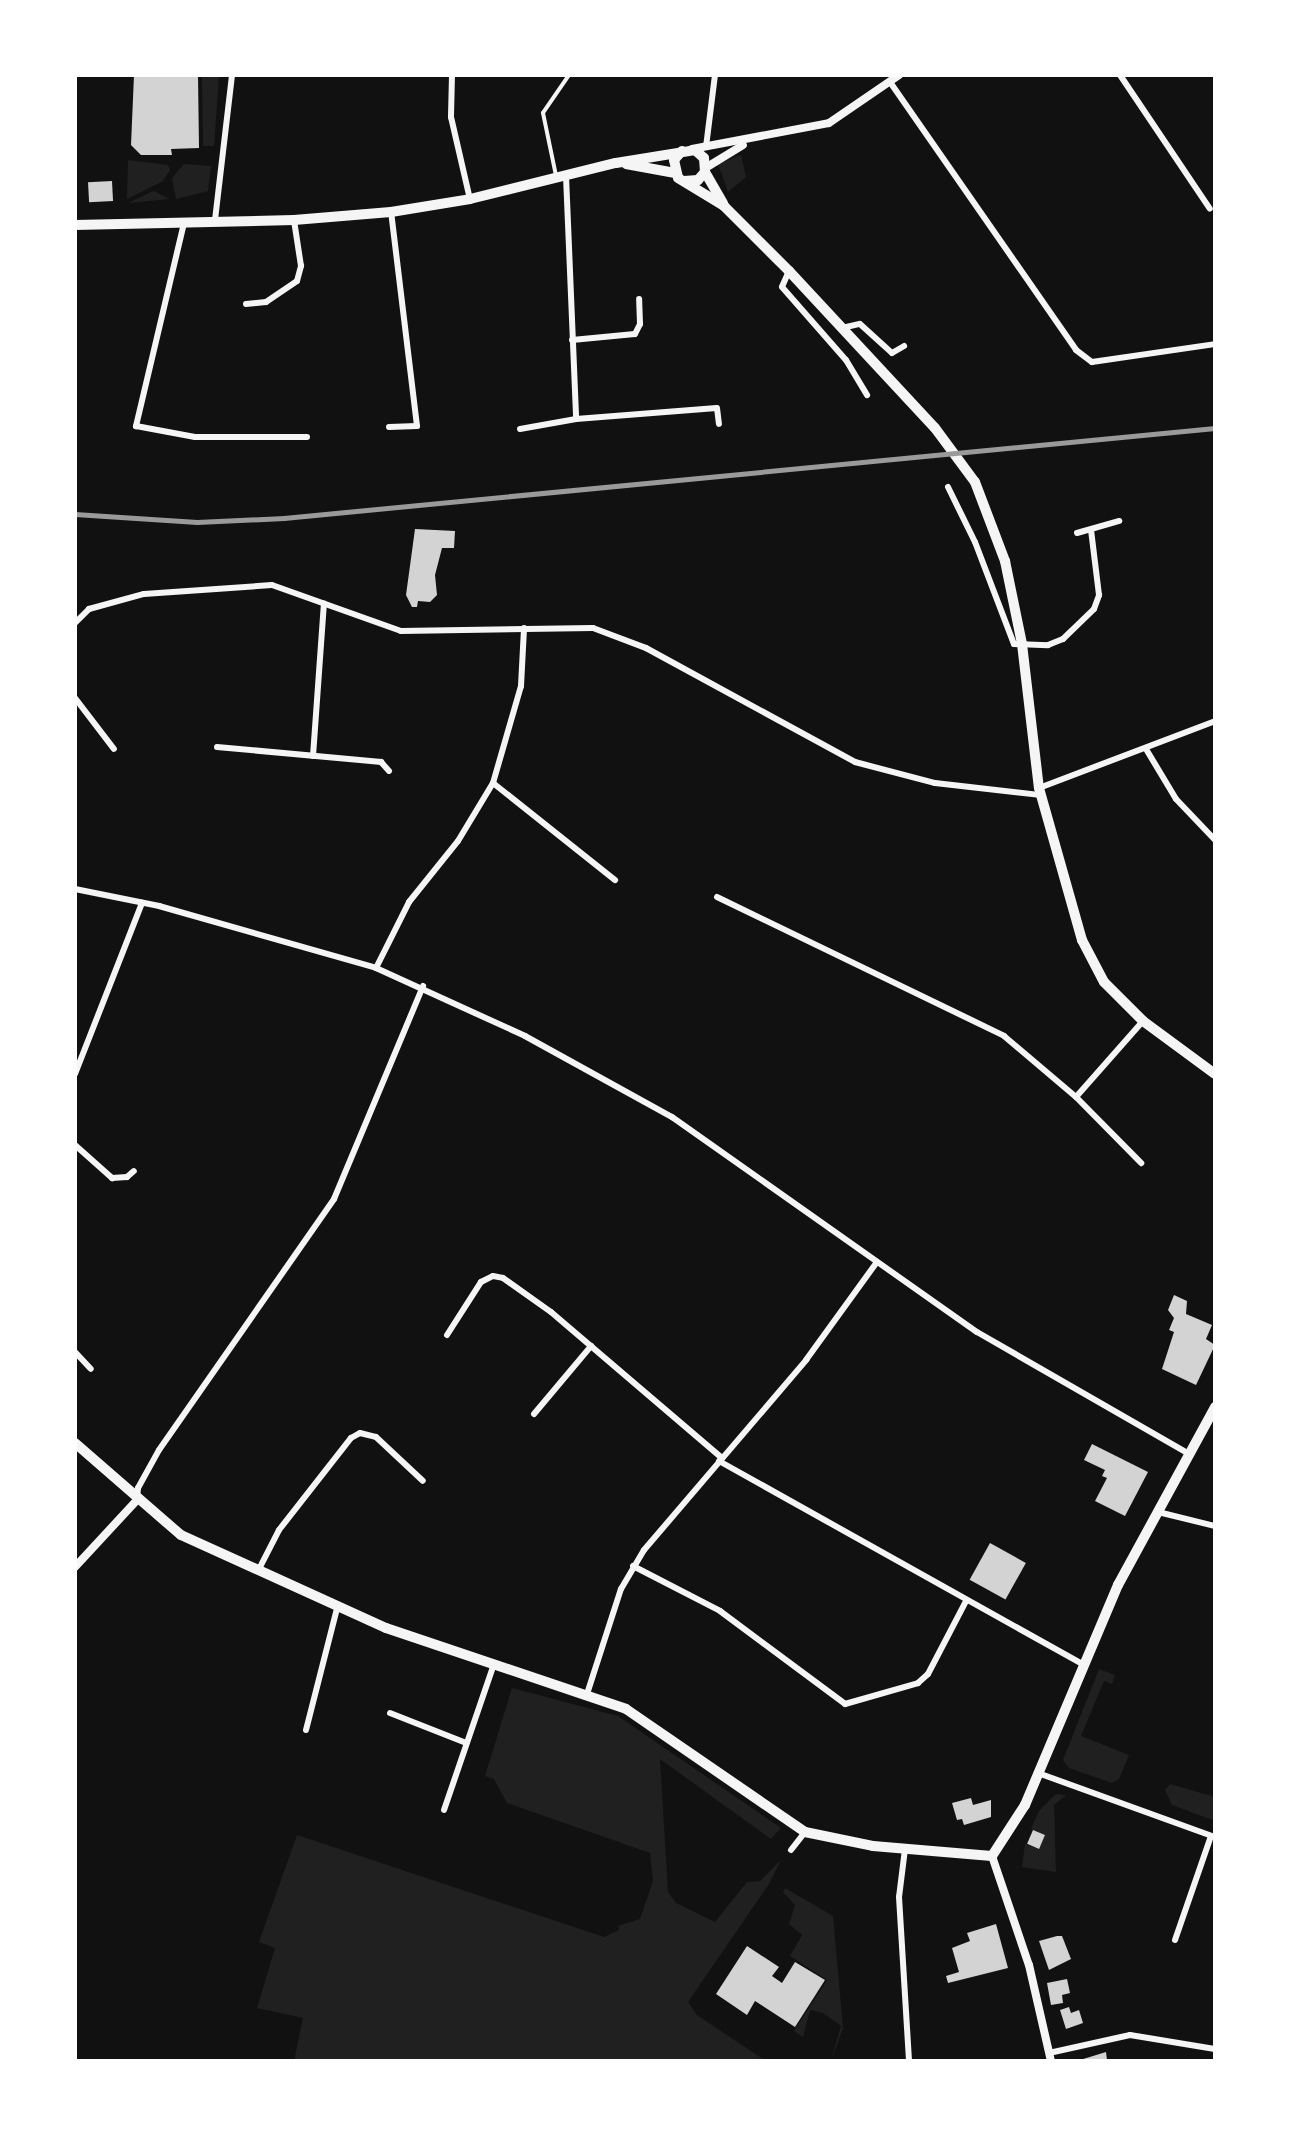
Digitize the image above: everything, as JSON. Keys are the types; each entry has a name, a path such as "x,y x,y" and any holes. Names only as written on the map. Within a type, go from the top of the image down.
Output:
{"main road":[{"path":"686,150 674,160 679,177 724,206 789,271 935,428 975,482 1005,561 1022,644 1040,791 1082,940 1104,982 1143,1021 1215,1074"},
{"path":"75,225 293,220 391,212 470,199 616,163 686,150 700,153 724,206"},
{"path":"616,163 694,182 706,170"},
{"path":"75,1443 136,1500 181,1535 337,1608 587,1694 658,1729 805,1832 905,1849 992,1856 1010,1835 1038,1773 1081,1663 1215,1407"}],"street":[{"path":"215,220 232,75"},
{"path":"452,75 451,117 470,199"},
{"path":"706,146 715,75"},
{"path":"686,150 756,140 829,123 899,75"},
{"path":"1121,75 1210,209"},
{"path":"890,82 1076,350 1092,362 1215,344"},
{"path":"706,170 726,152 756,140"},
{"path":"561,177 576,419"},
{"path":"389,427 417,426 391,212"},
{"path":"246,304 266,302 297,281 301,266 293,220"},
{"path":"136,426 184,221"},
{"path":"789,271 782,287 846,360 867,395"},
{"path":"572,340 635,334 640,324 639,299"},
{"path":"842,328 860,324 892,353 904,346"},
{"path":"520,429 576,419 717,408 719,424"},
{"path":"127,426 195,437 307,437"},
{"path":"948,487 975,542 1008,636 1014,644 1048,645 1063,639 1094,610 1099,595 1091,530"},
{"path":"1077,533 1119,521"},
{"path":"75,623 89,609 144,594 272,585 401,631 593,628 615,634 855,762 935,783 1040,791 1215,721"},
{"path":"313,756 324,603"},
{"path":"376,968 409,902 458,841 493,783 522,686 524,628"},
{"path":"75,698 114,748"},
{"path":"217,747 382,762 389,771"},
{"path":"1146,749 1176,799 1215,840"},
{"path":"493,783 615,880"},
{"path":"75,889 142,902 376,968 423,986 605,1077 672,1117 1008,1352 1189,1454"},
{"path":"717,897 1004,1036 1076,1097 1141,1163"},
{"path":"75,1074 142,902"},
{"path":"75,1567 136,1500 138,1488 159,1450 334,1199 423,986"},
{"path":"1076,1097 1143,1021"},
{"path":"75,1146 112,1178 127,1177 134,1171"},
{"path":"587,1694 605,1631 633,1566 806,1360 877,1262"},
{"path":"447,1335 472,1293 493,1276 503,1278 551,1312 721,1460 966,1601 1081,1663"},
{"path":"534,1414 591,1346"},
{"path":"75,1352 91,1369"},
{"path":"258,1571 279,1530 351,1438 360,1433 376,1437 423,1481"},
{"path":"1158,1512 1215,1526"},
{"path":"633,1566 720,1612 845,1704 918,1683 928,1674 966,1601"},
{"path":"306,1730 337,1608"},
{"path":"444,1810 494,1664"},
{"path":"390,1713 466,1743"},
{"path":"1038,1773 1213,1837 1175,1940"},
{"path":"791,1850 805,1832"},
{"path":"905,1849 899,1897 909,2061"},
{"path":"992,1856 1029,1965 1050,2057 1130,2035 1215,2049"}],"lane":[{"path":"561,177 543,113 569,75"}],"shaded area":[{"path":"202,75 219,75 214,146 203,146"},
{"path":"741,155 746,177 728,192 718,164"},
{"path":"128,160 168,165 170,170 163,181 127,199"},
{"path":"184,164 211,166 208,191 176,199 172,178"},
{"path":"151,192 169,199 128,203"},
{"path":"1099,1669 1115,1675 1112,1684 1104,1681 1081,1736 1129,1755 1119,1779 1112,1783 1069,1768 1063,1760"},
{"path":"512,1688 618,1716 781,1828 771,1839 660,1759 668,1892 676,1903 715,1922 747,1882 760,1881 781,1860 769,1884 688,2002 697,2015 766,2061 294,2061 303,2018 257,2008 275,1948 259,1942 297,1835 604,1937 619,1930 618,1926 640,1919 653,1881 650,1853 507,1803 494,1779 485,1776"},
{"path":"1170,1784 1215,1797 1215,1821 1172,1805 1165,1790"},
{"path":"1056,1794 1066,1795 1054,1805 1056,1872 1022,1867 1025,1844 1039,1849 1045,1835 1031,1829 1039,1811"},
{"path":"785,1888 833,1916 843,2028 831,2061 841,2026 823,2013 810,2010 803,2037 794,2031 827,1980 790,1956 802,1935 789,1924 795,1905 783,1892"}],"building":[{"path":"134,75 198,75 199,148 171,149 172,155 141,155 131,145"},
{"path":"112,181 113,201 89,202 88,182"},
{"path":"415,529 455,531 454,548 442,548 435,575 437,595 430,602 418,601 417,607 412,607 406,595"},
{"path":"1174,1295 1187,1301 1186,1314 1212,1325 1206,1339 1215,1345 1196,1385 1162,1369 1174,1332 1169,1330 1174,1318 1168,1310"},
{"path":"1092,1444 1148,1472 1125,1516 1095,1501 1107,1478 1102,1476 1105,1470 1084,1460"},
{"path":"990,1543 1026,1563 1005,1600 970,1580"},
{"path":"971,1798 973,1805 991,1800 991,1817 964,1825 962,1819 957,1820 952,1803"},
{"path":"1033,1830 1045,1835 1039,1849 1027,1844"},
{"path":"996,1924 1008,1968 948,1983 946,1976 959,1972 952,1948 970,1941 967,1933"},
{"path":"1062,1936 1071,1959 1049,1970 1039,1941"},
{"path":"747,1946 779,1967 772,1976 782,1983 795,1962 825,1980 795,2027 755,2001 747,2015 716,1994"},
{"path":"1067,1979 1070,1993 1062,1995 1063,2003 1051,2005 1047,1983"},
{"path":"1069,2007 1071,2013 1079,2010 1083,2023 1066,2029 1060,2010"},
{"path":"1106,2052 1107,2060 1080,2061 1080,2060"}],"railway":[{"path":"75,514 197,522 284,518 1215,428"}]}
